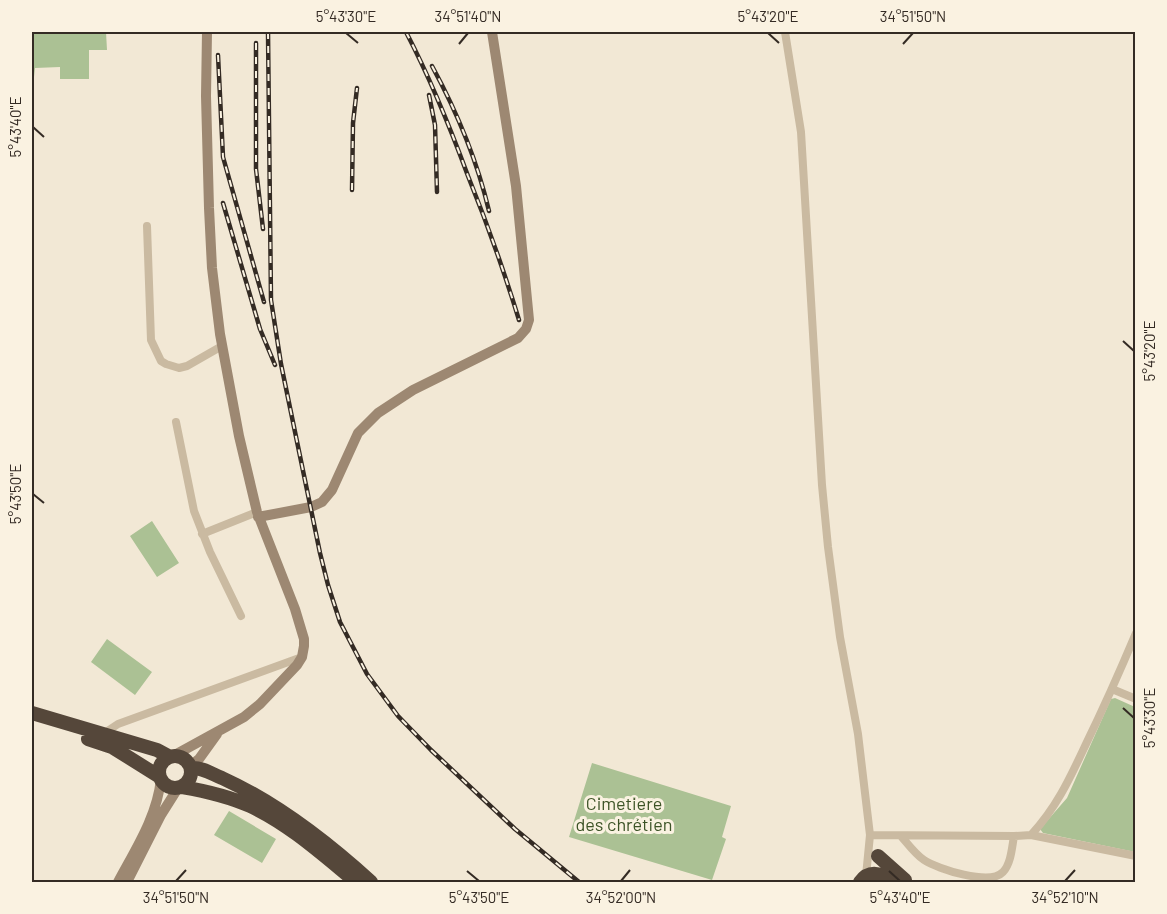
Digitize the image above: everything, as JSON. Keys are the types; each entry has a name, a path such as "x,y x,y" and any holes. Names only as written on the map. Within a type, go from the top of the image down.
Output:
{"highway":[{"path":"32,713 157,750 171,757 181,757 191,767 246,789 302,825 371,882"},
{"path":"32,722 112,747 160,778 168,786 224,796 248,805 268,816 340,875 356,882"},
{"path":"160,778 160,767 171,757"},
{"path":"180,788 189,781 191,767"},
{"path":"878,856 908,881"},
{"path":"860,880 871,873 885,878 908,881"}],"main road":[{"path":"171,757 244,717 277,688 302,657 304,639 295,609 257,515 222,346 212,268 206,106 207,32"},
{"path":"257,515 311,507 322,502 332,490 358,433 378,413 413,390 518,338 526,329 530,320 516,186 492,32"},
{"path":"191,767 219,731"},
{"path":"118,882 153,813 160,778"},
{"path":"127,882 161,815 180,788"}],"street":[{"path":"785,32 801,132 822,485 828,547 840,637 856,724 870,839 885,878"},
{"path":"147,226 151,340 161,360 179,368 187,366 222,346"},
{"path":"176,422 189,490 202,534 241,616"},
{"path":"202,534 257,515"},
{"path":"1031,835 1048,816 1062,794 1136,633"},
{"path":"103,734 118,724 302,657"},
{"path":"269,669 278,677 277,688"},
{"path":"1112,689 1136,699"},
{"path":"870,839 1031,835 1136,855"},
{"path":"901,837 926,861 957,874 996,876 1002,874 1008,864 1014,836"},
{"path":"860,880 870,839"}],"green space":[{"path":"32,32 106,32 107,50 89,50 89,79 60,79 60,67 35,68 34,77 32,77"},
{"path":"152,521 179,563 157,577 130,536"},
{"path":"107,639 152,672 135,695 91,662"},
{"path":"1115,698 1135,707 1135,852 1043,833 1040,829 1067,798 1111,699"},
{"name":"Cimetiere des chrétien","path":"592,763 731,806 722,837 726,839 712,880 569,837"},
{"path":"229,811 276,839 262,863 214,835"}],"railway":[{"path":"268,32 271,300 281,364 320,553 340,622 367,674 398,716 515,829 579,882"},
{"path":"406,32 454,139 495,247 519,320"},
{"path":"256,43 256,169 263,229"},
{"path":"218,55 223,157 264,302"},
{"path":"432,66 465,137 479,173 489,211"},
{"path":"352,190 353,123 357,88"},
{"path":"429,95 435,125 437,192"},
{"path":"223,203 260,329 275,365"}]}
